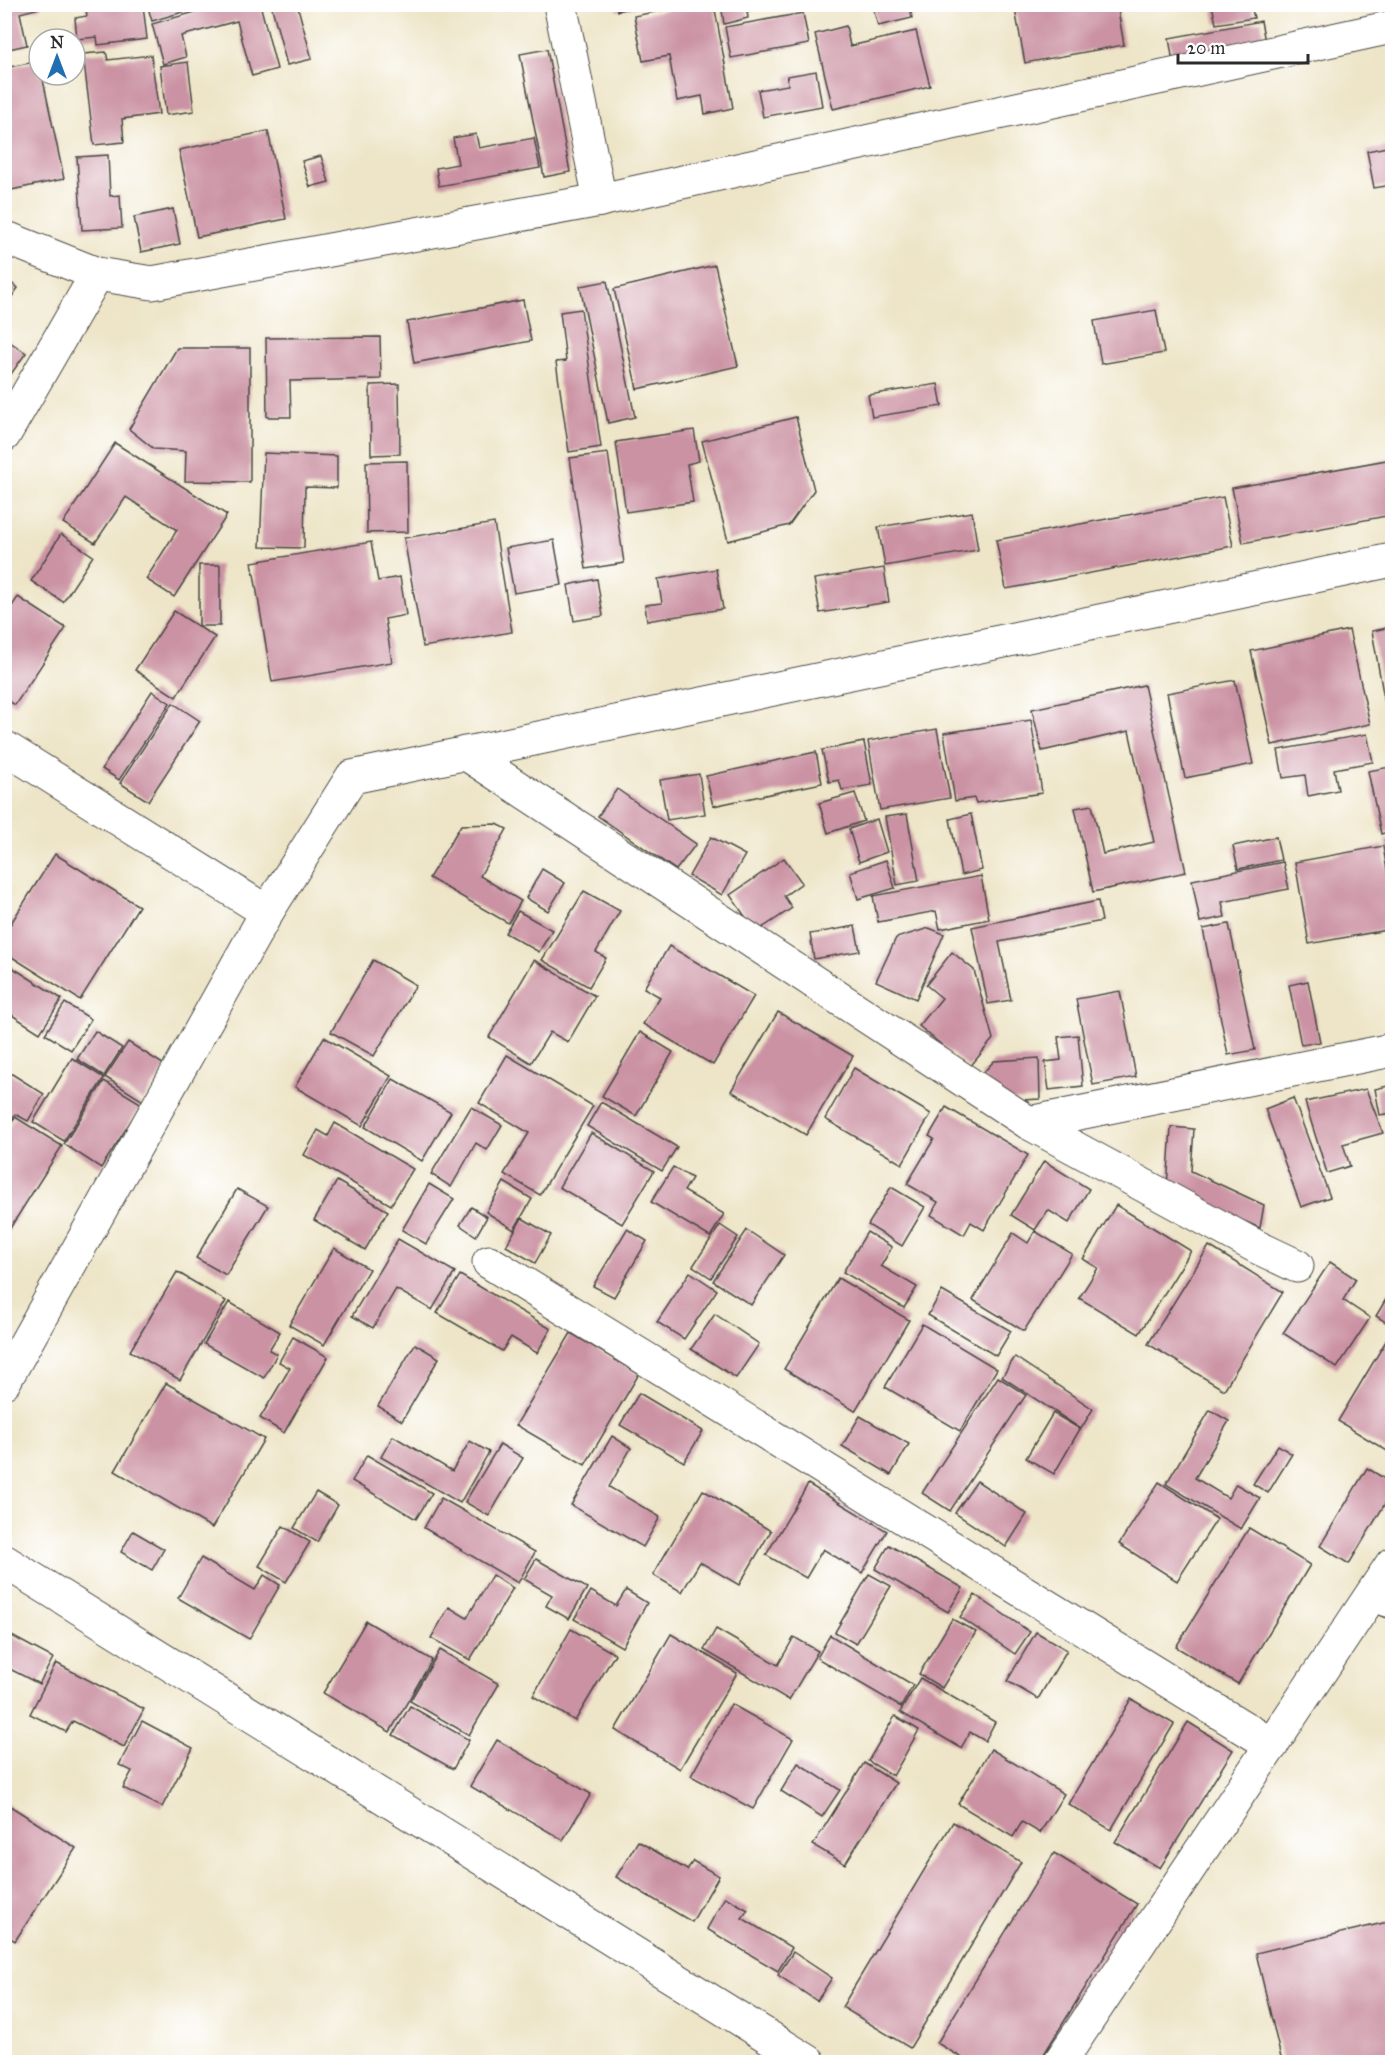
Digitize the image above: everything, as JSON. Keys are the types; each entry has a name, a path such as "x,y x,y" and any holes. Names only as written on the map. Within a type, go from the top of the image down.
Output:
{"street":[{"path":"560,4 600,200"},
{"path":"4,237 97,274 152,284 600,200 1392,27"},
{"path":"4,435 97,274"},
{"path":"4,1382 267,912 352,777 1392,560"},
{"path":"4,747 267,912"},
{"path":"465,753 1029,1123 1257,1247 1297,1266"},
{"path":"1029,1123 1392,1050"},
{"path":"489,1262 1272,1745"},
{"path":"4,1561 810,2062"},
{"path":"1060,2062 1272,1745 1381,1603 1392,1564"}],"building":[{"path":"4,4 40,4 40,8 20,13 27,45 4,50"},
{"path":"85,4 143,5 147,39 98,45 97,37 87,38 87,27 76,27 75,18 87,16"},
{"path":"147,4 207,4 207,5 152,21"},
{"path":"224,4 260,4 277,69 252,76 237,21 181,36 186,57 163,64 152,24"},
{"path":"271,4 297,4 312,59 287,65"},
{"path":"616,4 635,4 635,7 617,11"},
{"path":"695,4 714,4 733,108 705,114 702,96 677,101 669,56 643,61 634,16"},
{"path":"721,4 774,4 774,6 747,11 748,18 724,24"},
{"path":"872,4 909,4 912,18 878,26"},
{"path":"1014,4 1117,4 1124,45 1025,63"},
{"path":"1212,5 1251,5 1254,18 1216,24"},
{"path":"803,13 809,44 731,58 725,27"},
{"path":"1261,21 1267,52 1174,68 1169,38"},
{"path":"846,26 850,46 916,31 930,86 833,109 815,34"},
{"path":"547,49 570,172 544,177 520,54"},
{"path":"106,52 108,60 151,55 159,114 122,119 124,142 94,145 87,87 87,54"},
{"path":"188,62 194,111 166,115 160,66"},
{"path":"27,63 27,87 45,87 64,179 11,190 4,159 4,68"},
{"path":"816,71 822,106 763,117 758,90 788,85 787,76"},
{"path":"268,131 286,219 197,237 179,150"},
{"path":"476,134 479,148 534,138 540,168 439,186 436,168 458,164 453,138"},
{"path":"1387,147 1392,185 1374,188 1367,151"},
{"path":"108,155 110,196 120,195 122,228 82,230 77,157"},
{"path":"321,156 329,182 310,187 302,161"},
{"path":"173,209 180,244 141,252 134,217"},
{"path":"715,265 738,366 637,389 614,289"},
{"path":"4,278 18,288 4,308"},
{"path":"607,281 635,417 608,423 580,286"},
{"path":"523,300 531,341 414,363 407,322"},
{"path":"581,309 601,447 569,452 556,362 566,361 560,312"},
{"path":"1156,310 1164,353 1101,364 1094,321"},
{"path":"380,337 381,379 290,381 291,417 267,417 266,338"},
{"path":"4,338 26,353 11,374 4,370"},
{"path":"177,348 250,348 250,482 185,481 186,451 154,449 129,429"},
{"path":"399,384 400,454 371,455 370,385"},
{"path":"938,384 942,406 872,417 868,395"},
{"path":"796,417 814,490 789,525 728,541 702,441"},
{"path":"694,430 699,461 687,464 693,502 626,512 616,442"},
{"path":"115,443 227,515 174,597 146,579 177,530 126,497 95,543 63,523"},
{"path":"264,453 337,456 337,488 305,487 304,548 260,547"},
{"path":"608,453 624,563 586,569 570,458"},
{"path":"1392,459 1392,515 1243,543 1232,488"},
{"path":"407,461 408,532 367,533 366,462"},
{"path":"1223,497 1233,546 1006,589 996,540"},
{"path":"972,512 978,550 885,566 878,527"},
{"path":"494,523 512,632 423,647 404,538"},
{"path":"61,534 93,556 63,602 31,581"},
{"path":"554,540 562,585 514,593 506,548"},
{"path":"371,542 378,581 400,577 406,615 385,619 392,662 272,682 252,562"},
{"path":"199,565 220,565 220,626 199,626"},
{"path":"884,568 889,602 820,613 814,579"},
{"path":"716,569 723,609 647,621 645,605 662,603 658,579"},
{"path":"597,579 603,616 574,621 568,585"},
{"path":"18,597 66,628 15,705 4,698 4,618"},
{"path":"174,611 215,637 176,697 135,670"},
{"path":"1392,627 1392,720 1388,721 1372,631"},
{"path":"1349,630 1370,724 1272,745 1251,651"},
{"path":"1235,680 1253,764 1185,778 1167,693"},
{"path":"1144,685 1186,872 1093,892 1075,808 1092,805 1103,854 1154,842 1129,731 1042,751 1032,709"},
{"path":"152,691 170,703 119,780 102,769"},
{"path":"173,703 200,721 148,801 120,783"},
{"path":"1031,720 1042,793 976,803 974,798 955,801 944,733"},
{"path":"937,729 950,798 880,810 868,741"},
{"path":"1367,734 1373,762 1334,769 1338,790 1308,796 1305,775 1283,778 1278,750"},
{"path":"864,742 872,785 842,790 839,780 829,782 822,750"},
{"path":"816,752 822,783 713,806 706,776"},
{"path":"1390,767 1392,831 1381,834 1368,771"},
{"path":"699,774 705,814 667,820 660,780"},
{"path":"617,789 696,844 676,870 598,816"},
{"path":"855,793 864,821 828,833 819,803"},
{"path":"907,814 919,881 897,885 885,817"},
{"path":"971,814 982,870 961,875 950,819"},
{"path":"877,819 887,852 859,862 849,829"},
{"path":"497,824 507,829 480,876 521,901 508,923 429,878 461,825"},
{"path":"711,837 745,855 722,895 689,876"},
{"path":"1276,837 1281,860 1238,869 1233,846"},
{"path":"1392,839 1392,873 1391,873 1385,840"},
{"path":"1383,846 1392,902 1392,929 1309,944 1295,862"},
{"path":"55,854 139,906 80,1000 4,952 4,934"},
{"path":"784,858 802,883 784,896 792,908 756,932 730,895"},
{"path":"886,860 895,888 858,899 850,872"},
{"path":"1283,862 1289,889 1222,902 1225,917 1200,922 1192,880"},
{"path":"542,869 565,883 548,911 526,898"},
{"path":"981,876 989,919 940,929 936,911 878,922 873,896"},
{"path":"584,891 620,911 596,952 606,958 589,987 542,960"},
{"path":"1098,901 1102,921 999,942 1011,1000 988,1004 972,927"},
{"path":"518,911 552,930 539,952 505,933"},
{"path":"1229,924 1255,1050 1228,1055 1203,929"},
{"path":"855,926 860,951 814,959 810,934"},
{"path":"929,928 944,934 916,999 876,981 896,938"},
{"path":"669,946 754,996 713,1065 643,1024 660,997 644,988"},
{"path":"952,952 974,970 993,1039 969,1068 919,1026 942,998 926,985"},
{"path":"373,960 416,985 374,1056 331,1032"},
{"path":"534,960 595,996 568,1042 550,1032 531,1063 489,1037"},
{"path":"7,964 62,999 40,1033 4,1010 4,969"},
{"path":"1308,981 1320,1042 1301,1045 1289,985"},
{"path":"1120,991 1136,1077 1093,1085 1076,999"},
{"path":"65,1003 91,1019 71,1050 45,1034"},
{"path":"778,1012 853,1056 806,1135 731,1091"},
{"path":"95,1031 122,1048 104,1076 77,1059"},
{"path":"640,1032 673,1052 636,1116 602,1096"},
{"path":"1078,1035 1083,1086 1049,1090 1045,1062 1061,1060 1058,1037"},
{"path":"324,1037 391,1076 362,1126 295,1087"},
{"path":"128,1042 166,1066 143,1101 105,1077"},
{"path":"507,1055 593,1106 540,1195 504,1174 529,1133 479,1103"},
{"path":"72,1058 104,1078 64,1141 33,1122"},
{"path":"1039,1058 1040,1099 1005,1101 981,1075 994,1061"},
{"path":"854,1068 931,1114 902,1164 825,1119"},
{"path":"4,1069 44,1094 28,1121 15,1114 4,1131"},
{"path":"393,1079 451,1112 422,1161 365,1127"},
{"path":"104,1081 142,1104 101,1168 64,1144"},
{"path":"1392,1085 1392,1113 1380,1115 1375,1089"},
{"path":"1366,1089 1383,1133 1343,1144 1350,1166 1327,1173 1305,1102"},
{"path":"1293,1098 1330,1197 1301,1207 1265,1109"},
{"path":"601,1102 677,1147 662,1171 587,1126"},
{"path":"471,1107 502,1125 487,1150 476,1143 451,1187 431,1174"},
{"path":"946,1107 1028,1155 984,1230 971,1222 964,1235 931,1215 938,1202 907,1184 934,1139 929,1136"},
{"path":"15,1117 62,1146 7,1233 4,1232 4,1134"},
{"path":"335,1123 413,1169 391,1205 304,1155 318,1130 328,1136"},
{"path":"1171,1127 1194,1129 1191,1171 1264,1205 1260,1228 1167,1188"},
{"path":"591,1133 654,1171 622,1224 559,1187"},
{"path":"1044,1161 1089,1189 1069,1223 1048,1210 1035,1230 1011,1215"},
{"path":"673,1167 692,1178 684,1191 724,1214 710,1237 651,1202"},
{"path":"337,1181 388,1211 365,1250 314,1220"},
{"path":"504,1182 532,1199 514,1230 486,1212"},
{"path":"429,1184 454,1199 426,1244 402,1230"},
{"path":"891,1187 925,1207 902,1246 868,1225"},
{"path":"237,1189 268,1206 226,1275 196,1258"},
{"path":"1116,1205 1191,1251 1139,1334 1079,1298 1098,1268 1083,1259"},
{"path":"471,1207 487,1217 476,1236 460,1225"},
{"path":"522,1218 551,1235 535,1263 506,1246"},
{"path":"720,1225 738,1237 711,1278 693,1266"},
{"path":"627,1229 647,1241 614,1297 593,1286"},
{"path":"747,1230 784,1255 751,1305 713,1281"},
{"path":"1035,1231 1072,1254 1024,1331 973,1300 1013,1233 1028,1243"},
{"path":"867,1232 892,1247 881,1266 917,1287 904,1308 843,1272"},
{"path":"398,1239 455,1272 432,1310 396,1289 373,1328 352,1316"},
{"path":"1209,1246 1283,1292 1224,1390 1148,1344"},
{"path":"334,1248 369,1269 324,1345 289,1325"},
{"path":"1330,1262 1356,1279 1343,1300 1370,1318 1337,1368 1283,1333"},
{"path":"177,1272 226,1301 180,1380 130,1351"},
{"path":"690,1272 717,1290 684,1339 657,1322"},
{"path":"460,1275 551,1329 537,1353 511,1337 502,1351 437,1313"},
{"path":"838,1278 909,1320 855,1411 784,1369"},
{"path":"1392,1289 1392,1326 1376,1316"},
{"path":"942,1291 1011,1331 996,1356 928,1315"},
{"path":"229,1302 280,1332 269,1350 277,1354 264,1378 204,1344"},
{"path":"715,1314 759,1344 736,1378 691,1349"},
{"path":"922,1324 997,1369 960,1431 885,1387"},
{"path":"1392,1331 1392,1454 1338,1421"},
{"path":"571,1333 639,1374 585,1465 516,1425"},
{"path":"293,1337 328,1357 284,1433 260,1418 290,1368 279,1362"},
{"path":"415,1344 439,1358 402,1421 378,1406"},
{"path":"1015,1357 1093,1409 1081,1429 1002,1377"},
{"path":"998,1377 1026,1395 950,1511 922,1493"},
{"path":"166,1383 264,1439 212,1528 115,1471"},
{"path":"639,1393 703,1431 684,1462 620,1425"},
{"path":"1210,1410 1229,1421 1195,1478 1228,1498 1236,1484 1260,1498 1241,1529 1166,1484"},
{"path":"1053,1413 1080,1429 1054,1474 1026,1458"},
{"path":"860,1416 909,1444 891,1475 842,1446"},
{"path":"393,1436 452,1471 470,1441 489,1452 460,1503 381,1457"},
{"path":"612,1436 631,1448 609,1487 660,1517 643,1547 571,1505"},
{"path":"500,1444 523,1458 489,1516 465,1502"},
{"path":"1278,1445 1292,1454 1268,1493 1253,1484"},
{"path":"367,1455 432,1493 416,1519 352,1481"},
{"path":"1367,1468 1392,1483 1392,1492 1349,1564 1320,1546"},
{"path":"977,1481 1027,1514 1006,1547 955,1513"},
{"path":"1159,1482 1217,1519 1177,1581 1119,1544"},
{"path":"808,1484 887,1531 862,1573 823,1549 806,1578 766,1555"},
{"path":"703,1490 771,1531 739,1585 700,1562 682,1592 653,1575"},
{"path":"316,1492 338,1505 317,1542 294,1528"},
{"path":"441,1498 535,1552 518,1583 424,1528"},
{"path":"283,1526 310,1542 286,1582 259,1566"},
{"path":"1249,1528 1310,1565 1238,1684 1176,1647"},
{"path":"133,1531 164,1549 152,1570 121,1552"},
{"path":"889,1545 963,1588 948,1612 875,1569"},
{"path":"201,1558 255,1590 264,1575 280,1585 249,1639 178,1598"},
{"path":"536,1559 587,1588 569,1619 546,1606 552,1595 524,1579"},
{"path":"869,1574 891,1586 856,1644 835,1632"},
{"path":"492,1575 513,1588 470,1660 431,1638 449,1607 467,1618"},
{"path":"626,1590 647,1603 622,1647 574,1619 591,1591 616,1606"},
{"path":"975,1595 1030,1632 1015,1654 960,1617"},
{"path":"952,1619 976,1632 942,1688 919,1674"},
{"path":"366,1621 432,1660 390,1732 323,1693"},
{"path":"571,1629 615,1654 575,1721 533,1696"},
{"path":"716,1629 778,1665 794,1637 818,1651 789,1700 704,1650"},
{"path":"1036,1632 1067,1650 1038,1699 1007,1681"},
{"path":"8,1634 53,1658 39,1684 4,1666 4,1641"},
{"path":"671,1634 737,1673 680,1769 615,1730"},
{"path":"830,1635 913,1685 901,1707 817,1658"},
{"path":"440,1650 499,1684 469,1735 410,1701"},
{"path":"56,1663 144,1709 124,1747 73,1721 66,1732 30,1714"},
{"path":"920,1678 995,1722 985,1741 970,1732 961,1748 900,1712"},
{"path":"1131,1699 1174,1724 1111,1830 1068,1804"},
{"path":"731,1704 793,1739 753,1809 691,1776"},
{"path":"410,1706 469,1740 453,1769 393,1735"},
{"path":"895,1716 919,1730 893,1776 868,1761"},
{"path":"142,1721 193,1748 162,1807 123,1788 132,1771 119,1765"},
{"path":"1188,1722 1233,1750 1160,1868 1115,1842"},
{"path":"497,1740 591,1794 563,1840 470,1786"},
{"path":"991,1749 1064,1794 1040,1833 1022,1822 1013,1837 958,1804"},
{"path":"798,1763 840,1790 822,1817 781,1791"},
{"path":"864,1763 896,1783 845,1864 813,1845"},
{"path":"4,1802 76,1848 15,1941 4,1934"},
{"path":"953,1822 1021,1862 910,2048 842,2007"},
{"path":"638,1841 687,1870 693,1861 719,1876 692,1922 616,1877"},
{"path":"1054,1853 1137,1904 1039,2062 969,2062 937,2043"},
{"path":"725,1897 748,1910 742,1918 792,1948 778,1971 707,1929"},
{"path":"1392,1921 1392,2062 1282,2062 1256,1953"},
{"path":"793,1952 832,1978 817,2001 778,1975"}]}
